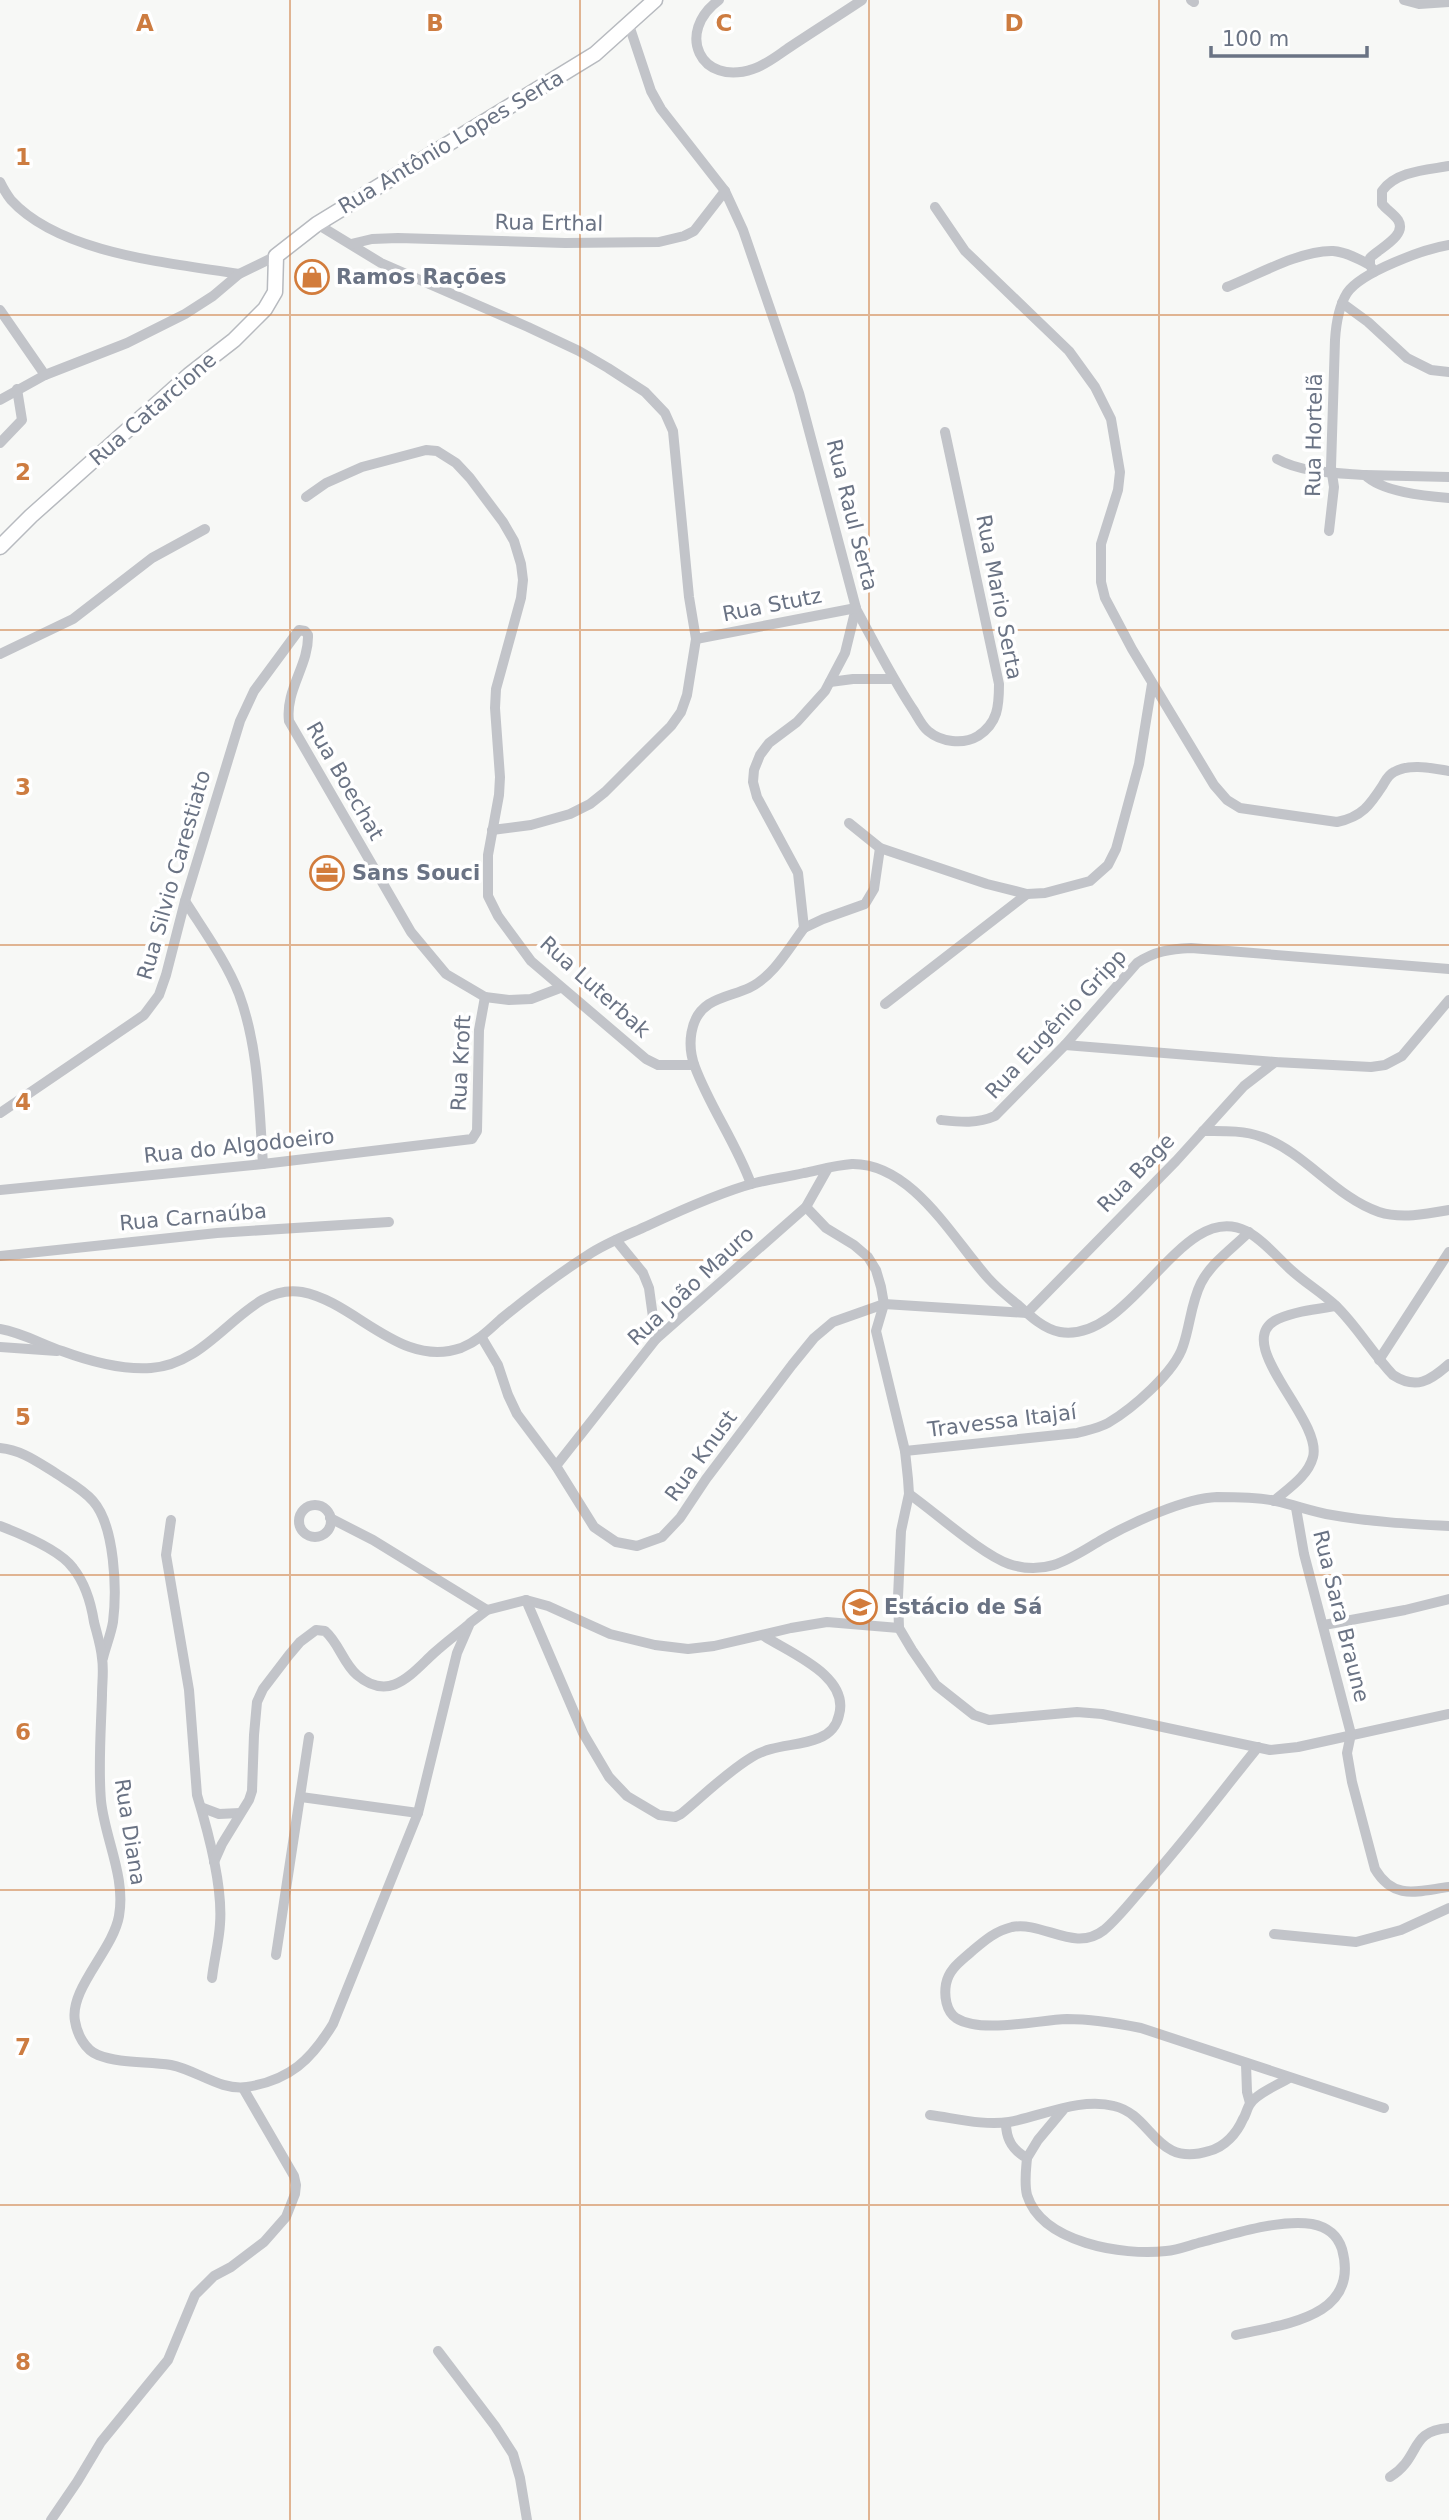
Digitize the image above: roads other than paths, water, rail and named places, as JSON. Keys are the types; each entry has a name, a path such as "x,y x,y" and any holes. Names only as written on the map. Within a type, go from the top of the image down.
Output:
{"street":[{"name":"Rua Antônio Lopes Serta","path":"0,400 45,375 127,343 185,314 213,296 239,274 276,256 317,224 595,54 655,0"},
{"path":"719,0 709,7 700,20 696,47 701,59 715,70 739,72 762,65 862,0"},
{"path":"1404,0 1419,4 1449,2"},
{"name":"Rua Raul Serta","path":"629,26 656,100 725,191 743,230 799,393 856,608 845,653 830,682 814,706 769,743 754,770 753,782 757,797 798,873 804,928"},
{"path":"1372,269 1372,256 1399,232 1398,219 1385,208 1381,200 1385,185 1405,175 1449,166"},
{"path":"0,182 10,200"},
{"path":"0,190 36,220 87,245 179,265 239,274"},
{"name":"Rua Erthal","path":"351,244 372,239 398,238 577,243 659,242 694,231 725,191"},
{"path":"935,207 965,251 1069,351 1095,387 1111,419 1119,472 1118,491 1101,544 1101,582 1113,614 1152,684 1214,785 1227,800 1240,808 1337,822 1363,813 1387,777 1394,772 1409,767 1449,771"},
{"path":"317,224 380,263 579,351 645,392 665,413 673,431 689,597 696,639 687,695 681,712 671,726 590,804 570,814 531,825 492,830"},
{"path":"1449,245 1372,269 1354,285 1342,303 1368,321 1408,358 1431,370 1449,372"},
{"path":"1227,287 1317,253 1345,253 1372,269"},
{"name":"Rua Catarcione","path":"1,546 189,376 234,340 265,309 275,292 276,256"},
{"name":"Rua Hortelã","path":"1329,531 1334,486 1335,340 1342,303"},
{"path":"0,310 45,375"},
{"path":"0,443 22,420 17,389"},
{"name":"Rua Mario Serta","path":"856,608 893,678 927,730 956,742 970,740 990,727 996,717 999,684 945,432"},
{"name":"Rua Luterbak","path":"306,497 326,483 352,471 426,450 437,451 456,463 503,522 521,564 523,580 521,598 496,689 499,777 487,883 492,905 531,961 646,1059 659,1065 694,1065"},
{"path":"1278,458 1287,464 1332,472 1449,477"},
{"path":"1365,475 1374,482 1392,488 1449,498"},
{"path":"0,654 73,619 152,558 205,529"},
{"name":"Rua Stutz","path":"696,639 856,608"},
{"name":"Rua Silvio Carestiato","path":"0,1113 144,1015 159,995 240,721 254,691 286,644 301,630"},
{"name":"Rua Boechat","path":"301,630 308,635 309,644 290,697 288,713 293,731 411,932 446,974 485,997"},
{"path":"830,682 893,678"},
{"path":"849,823 880,848 987,884 1027,894 1045,894 1090,881 1108,865 1115,849 1139,764 1152,684"},
{"path":"751,1184 742,1159 694,1065 691,1028 701,1010 711,1003 750,987 765,977 804,928 865,904 873,889 880,848"},
{"path":"884,1004 1027,894"},
{"path":"185,901 224,962 247,1020 256,1068 263,1164"},
{"name":"Rua Eugênio Gripp","path":"941,1121 983,1121 995,1116 1065,1045 1137,963 1150,954 1168,949 1191,948 1449,969"},
{"path":"485,997 531,999 560,988"},
{"name":"Rua Kroft","path":"477,1131 479,1030 485,997"},
{"path":"1065,1045 1371,1067 1385,1065 1402,1056 1448,1003"},
{"name":"Rua Bage","path":"1027,1313 1176,1161 1244,1086 1275,1062"},
{"name":"Rua do Algodoeiro","path":"0,1190 468,1141 474,1138 477,1131"},
{"path":"1203,1131 1261,1136 1279,1145 1344,1192 1380,1212 1420,1215 1449,1210"},
{"path":"0,1329 20,1333 61,1351 95,1361 152,1368 194,1356 226,1331 249,1308 265,1298 286,1292 303,1292 390,1338 421,1351 437,1353 459,1348 482,1338 538,1291 589,1254 616,1240 751,1184 855,1164 874,1167 901,1181 924,1200 992,1283 1045,1326 1060,1332 1074,1332 1098,1324 1119,1311 1175,1252 1201,1234 1227,1227 1250,1232 1336,1306 1379,1360 1402,1381 1423,1382 1436,1376 1449,1364"},
{"name":"Rua João Mauro","path":"556,1466 656,1339 806,1207 828,1168"},
{"path":"214,1861 252,1791 257,1702 272,1676 305,1637 316,1630 325,1632 357,1675 368,1683 388,1686 396,1685 411,1676 441,1647 487,1610 526,1600 548,1606 610,1634 655,1645 688,1649 827,1622 899,1628 901,1531 909,1494 905,1451 876,1331 884,1304 876,1270 868,1257 826,1228 806,1207"},
{"name":"Rua Carnaúba","path":"0,1256 217,1233 389,1222"},
{"name":"Travessa Itajaí","path":"905,1451 1077,1433 1096,1429 1109,1422 1160,1381 1175,1364 1183,1348 1201,1284 1209,1272 1250,1232"},
{"path":"616,1240 643,1273 649,1288 656,1339"},
{"path":"1379,1360 1449,1252"},
{"name":"Rua Knust","path":"482,1338 498,1365 517,1413 556,1466 594,1527 616,1542 637,1546 662,1536 680,1518 706,1479 814,1338 833,1322 884,1304 1027,1313"},
{"path":"1274,1501 1296,1483 1308,1468 1314,1454 1313,1439 1265,1354 1262,1340 1266,1329 1275,1320 1291,1314 1336,1306"},
{"path":"0,1347 61,1351"},
{"path":"0,1448 26,1455 84,1493 97,1507 111,1552 114,1590 112,1626 102,1659"},
{"path":"909,1494 985,1551 1009,1564 1040,1568 1068,1560 1104,1539 1184,1503 1213,1497 1274,1501 1296,1508 1371,1521 1449,1525"},
{"name":"Rua Sara Braune","path":"1296,1508 1304,1554 1351,1734"},
{"path":"330,1518 373,1540 487,1610"},
{"path":"171,1520 166,1555 189,1690 197,1795 203,1808 214,1861 220,1923 212,1978"},
{"name":"Rua Diana","path":"0,1526 28,1538 73,1566 92,1610 102,1659 101,1803 121,1900 119,1918 112,1936 76,2003 74,2019 78,2033 97,2055 173,2066 229,2087 243,2088"},
{"path":"1324,1625 1449,1599"},
{"path":"526,1600 583,1733 609,1777 627,1796 666,1817 681,1814 753,1756 776,1747 819,1739 828,1734 837,1722 841,1703 839,1693 828,1676 764,1636"},
{"path":"51,2520 78,2482 101,2442 168,2360 195,2295 214,2277 264,2242 292,2206 296,2185 294,2176 243,2088 280,2077 301,2065 317,2049 337,2015 418,1812 457,1653 470,1623"},
{"name":"Rua Sara Braune","path":"899,1628 936,1685 974,1715 989,1720 1077,1712 1102,1714 1258,1747 1283,1749 1449,1714"},
{"path":"1351,1734 1347,1753 1352,1782 1371,1859 1382,1881 1390,1888 1407,1892 1449,1887"},
{"path":"276,1955 309,1737"},
{"path":"1258,1747 1153,1877 1104,1930 1081,1940 1024,1928 1001,1930 987,1938 955,1965 948,1975 945,1998 954,2017 967,2023 985,2025 1066,2020 1104,2021 1141,2028 1384,2108"},
{"path":"301,1797 418,1812"},
{"path":"203,1808 219,1814 242,1810"},
{"path":"1274,1934 1356,1942 1401,1930 1449,1908"},
{"path":"1246,2064 1250,2103"},
{"path":"929,2115 1006,2123 1094,2104 1116,2106 1138,2120 1164,2147 1198,2154 1217,2148 1235,2134 1250,2103 1289,2078"},
{"path":"1063,2110 1027,2158 1028,2197 1041,2219 1051,2227 1090,2244 1119,2250 1169,2251 1286,2224 1325,2227 1335,2234 1342,2250 1346,2272 1343,2284 1331,2303 1311,2316 1236,2335"},
{"path":"1006,2123 1013,2148 1027,2158"},
{"path":"438,2351 513,2454 527,2520"},
{"path":"1390,2477 1406,2465 1423,2435 1449,2428"}],"place":[{"name":"Ramos Rações","path":"312,277"},
{"name":"Sans Souci","path":"327,873"},
{"name":"Estácio de Sá","path":"860,1607"}]}
